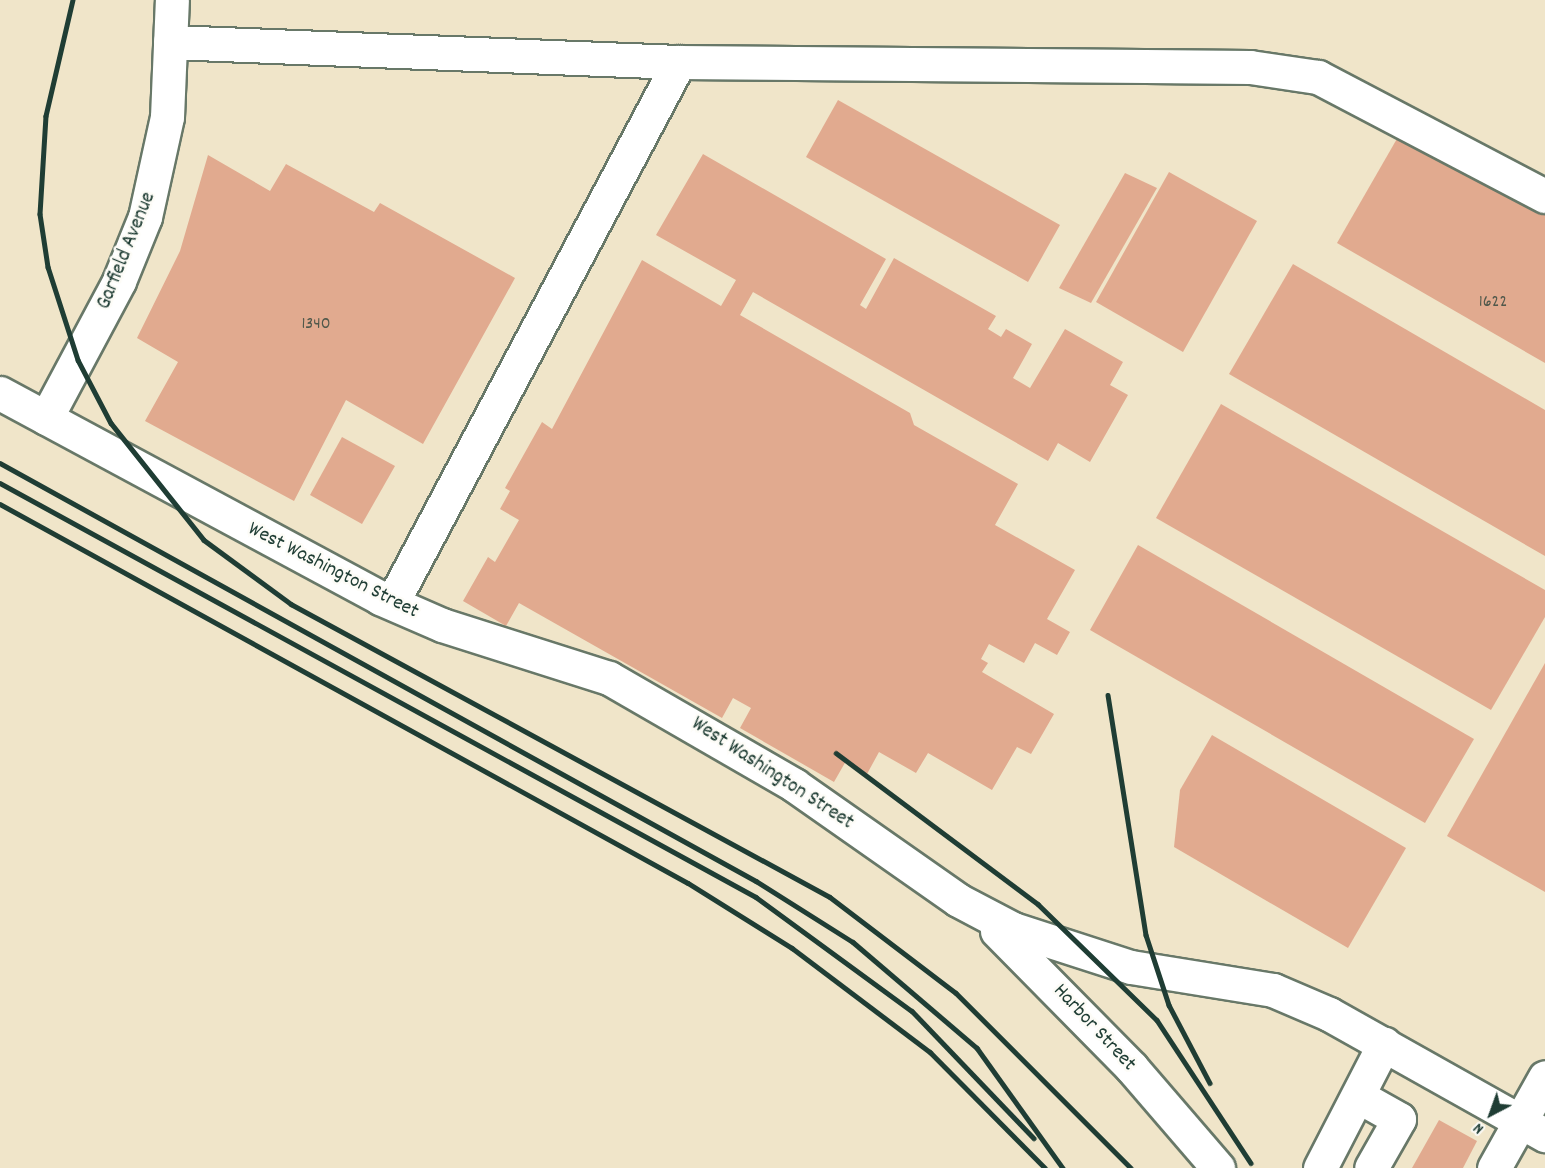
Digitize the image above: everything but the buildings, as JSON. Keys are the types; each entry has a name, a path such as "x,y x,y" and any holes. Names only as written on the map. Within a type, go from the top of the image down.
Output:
{"street":[{"name":"Garfield Avenue","path":"46,418 119,281 145,217 165,136 172,0"},
{"path":"171,42 285,50 679,62 1250,66 1317,77 1545,196"},
{"path":"392,603 450,500 679,62"},
{"name":"West Washington Street","path":"0,393 392,603 442,625 609,678 794,785 958,900 1070,952 1131,968 1273,990 1384,1044 1533,1128"},
{"name":"Harbor Street","path":"958,900 1018,947 1218,1168"},
{"path":"1320,1168 1384,1044"},
{"path":"1494,1168 1533,1128 1545,1077"},
{"path":"1358,1096 1399,1119 1371,1168"}],"railway":[{"path":"73,0 46,116 40,214 48,267 78,360 111,423 204,540 291,604 830,897 956,993 1131,1168"},
{"path":"0,463 756,881 853,942 977,1048 1063,1168"},
{"path":"0,483 756,897 912,1011 1034,1138"},
{"path":"0,504 688,883 792,948 930,1052 1045,1168"},
{"path":"1108,695 1146,935 1169,1005 1210,1083"},
{"path":"836,753 1038,904 1157,1020 1251,1163"}]}
